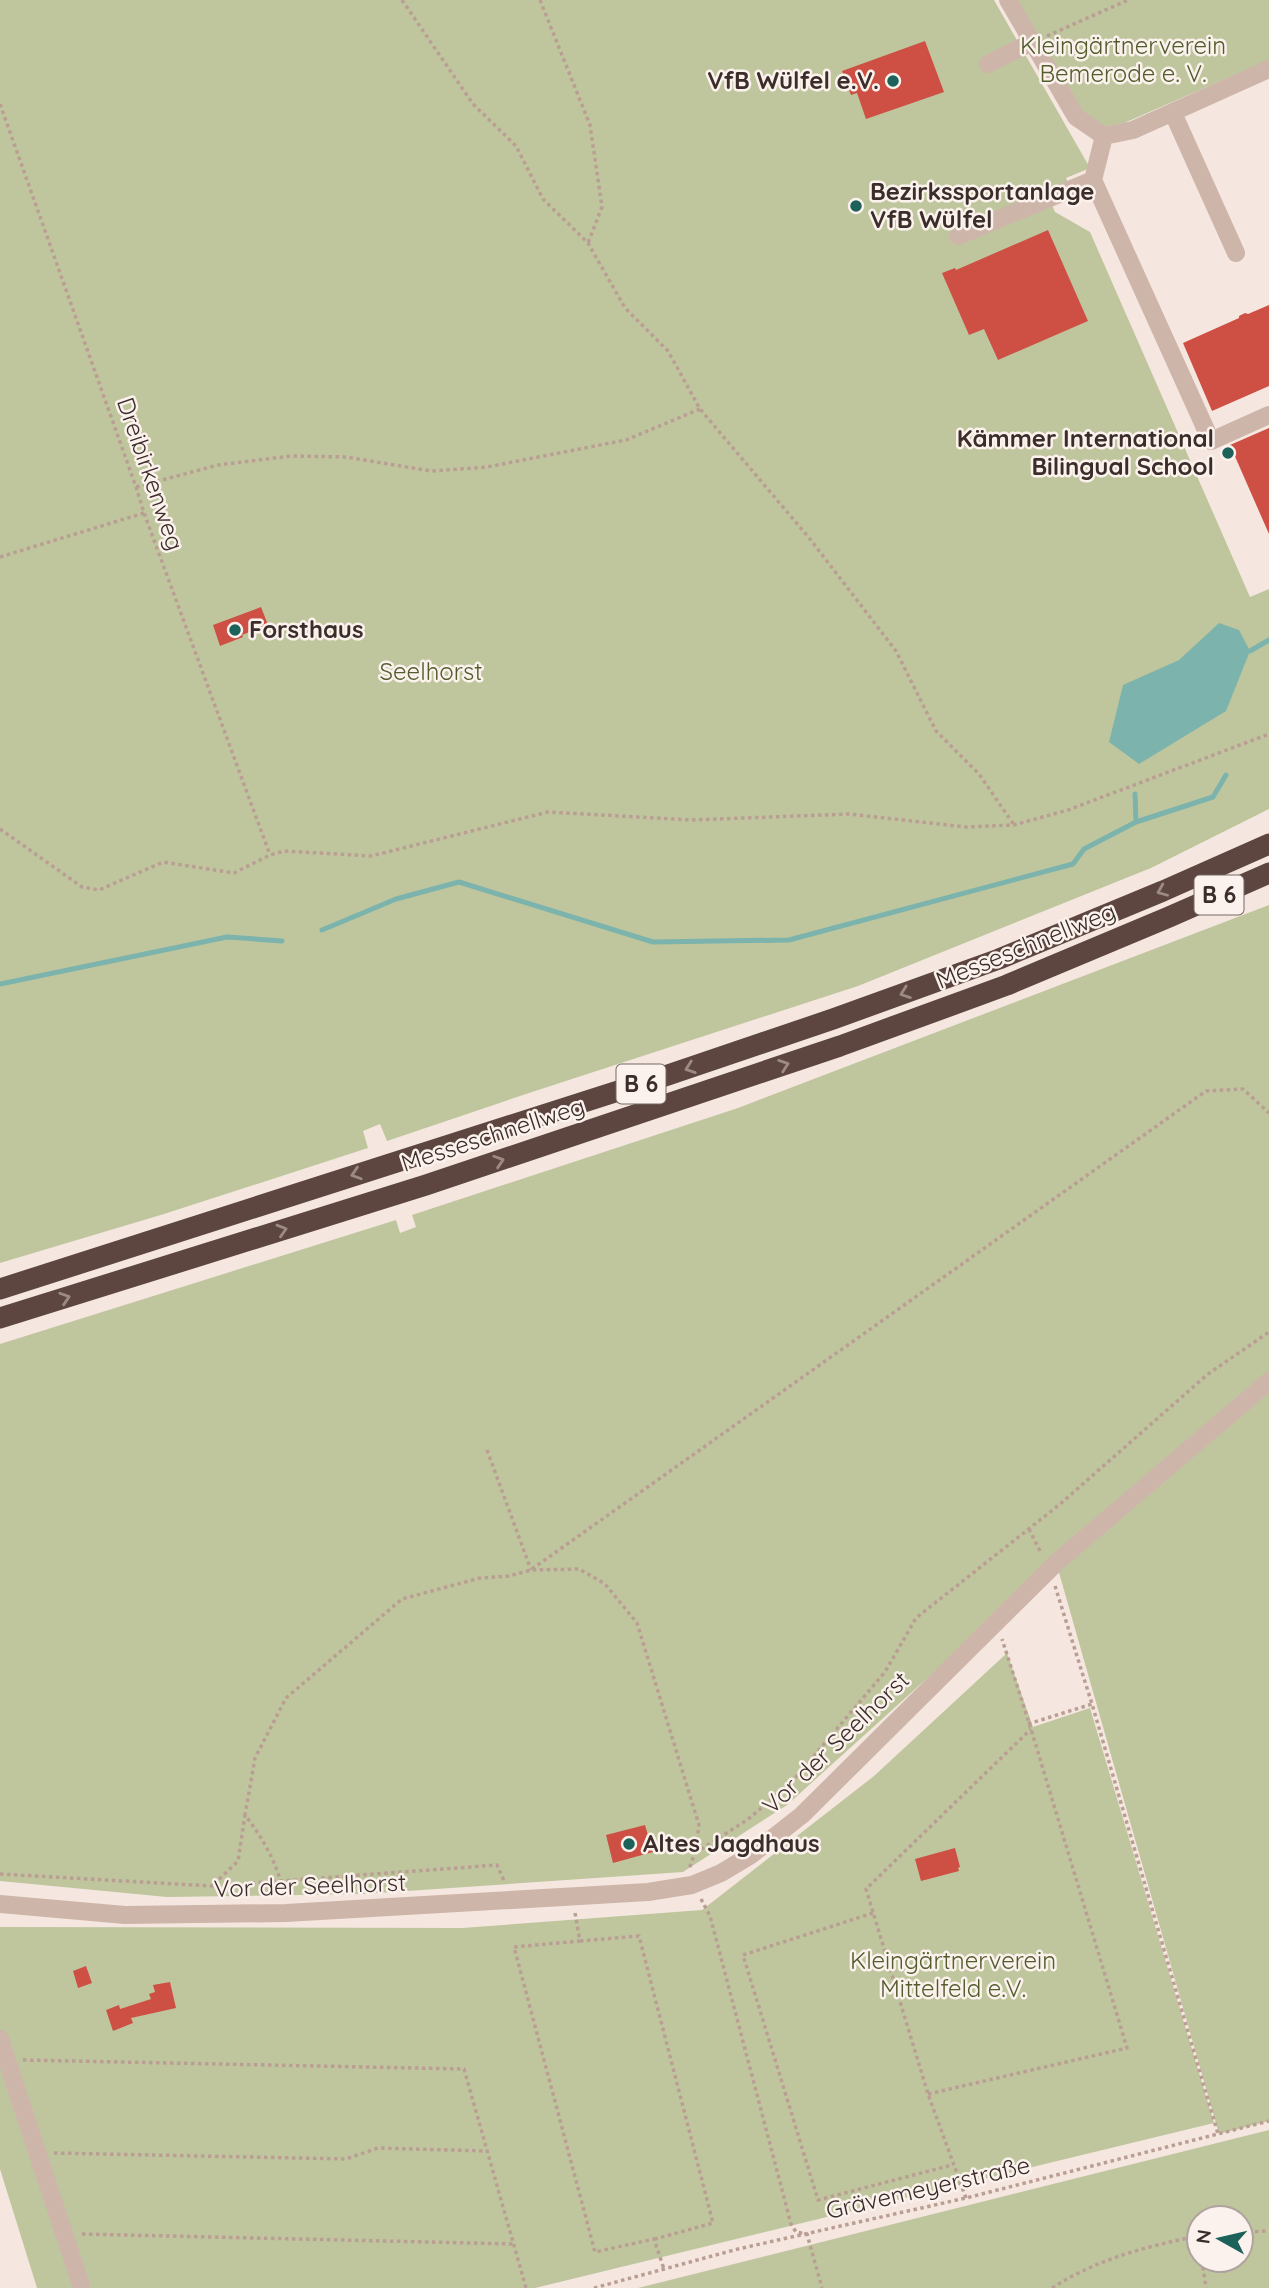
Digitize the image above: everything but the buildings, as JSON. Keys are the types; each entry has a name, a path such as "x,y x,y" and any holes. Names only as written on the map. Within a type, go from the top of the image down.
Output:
{"highway":[{"name":"Messeschnellweg","path":"0,1289 665,1076 833,1019 999,959 1269,844"},
{"name":"Messeschnellweg","path":"0,1318 426,1185 840,1046 1007,985 1269,873"}],"street":[{"path":"1008,0 1076,117 1104,136 1133,130 1269,69"},
{"path":"988,64 1032,42"},
{"path":"1173,113 1236,253"},
{"path":"1104,136 1093,180 1211,440 1269,415"},
{"path":"958,236 1093,180"},
{"name":"Vor der Seelhorst","path":"0,1904 125,1915 286,1913 648,1892 692,1885 721,1873 751,1855 802,1815 1049,1569 1269,1381"},
{"path":"0,2039 62,2234 81,2284"}],"path":[{"path":"402,0 473,104 516,146 543,199 588,243 625,308 668,351 700,409 810,539 896,651 936,731 979,774 1014,825"},
{"path":"540,0 590,125 602,207 588,243"},
{"path":"1032,42 1128,0"},
{"name":"Dreibirkenweg","path":"0,104 144,513 270,855"},
{"path":"136,487 218,465 291,456 346,457 431,471 487,467 626,440 700,409"},
{"path":"0,557 144,513"},
{"path":"0,829 82,887 99,890 163,862 234,873 284,850 371,856 548,812 691,820 849,814 966,827 1014,825 1068,810 1269,734"},
{"path":"531,1570 1206,1091 1243,1089 1269,1113"},
{"path":"695,1853 747,1820 791,1783 885,1672 916,1618 1059,1505 1208,1374 1269,1332"},
{"path":"487,1450 531,1570"},
{"path":"1029,1529 1049,1569 1092,1704 1218,2134"},
{"path":"212,1885 238,1861 255,1758 286,1698 402,1599 480,1578 509,1576 531,1570 579,1569 605,1584 637,1623 699,1825 695,1853 686,1876 709,1911 791,2224 796,2232 807,2234 822,2288"},
{"path":"928,2094 1127,2048 996,1621"},
{"path":"1028,1724 1092,1704"},
{"path":"966,2198 928,2094 866,1889 1031,1729"},
{"path":"246,1815 264,1840 281,1880 286,1913"},
{"path":"0,1874 212,1885 497,1865 512,1901"},
{"path":"572,1897 580,1941"},
{"path":"873,1913 743,1955 818,2200 952,2165"},
{"path":"639,1936 712,2223 654,2239 595,2252 514,1947 639,1936"},
{"path":"7,2060 464,2070 526,2288"},
{"name":"Grävemeyerstraße","path":"594,2288 1269,2121"},
{"path":"38,2153 346,2159 378,2148 487,2151"},
{"path":"62,2234 514,2244"},
{"path":"654,2239 664,2269"},
{"path":"1052,2288 1098,2263 1185,2239"}],"green space":[{"name":"Seelhorst","path":"0,0 994,0 1090,168 1066,178 1072,190 1050,200 1055,212 1090,232 1250,597 1269,589 1269,809 1151,868 858,986 387,1141 380,1124 363,1131 368,1148 164,1214 0,1263"},
{"name":"Kleingärtnerverein Bemerode e. V.","path":"1016,0 1269,0 1269,60 1124,123 1104,127 1082,112"},
{"path":"1269,905 1269,2121 1219,2134 1056,1562 787,1805 683,1872 363,1894 167,1897 0,1881 0,1344 396,1220 400,1233 416,1227 412,1215 738,1108"},
{"name":"Kleingärtnerverein Mittelfeld e.V.","path":"1007,1653 1033,1727 1090,1708 1214,2123 535,2288 37,2288 0,2169 0,1927 462,1928 702,1910 874,1776"},
{"path":"1269,2130 1269,2288 638,2288"}],"water":[{"path":"1219,623 1239,630 1250,651 1226,711 1139,764 1109,742 1123,685 1179,660"}],"waterway":[{"path":"1250,651 1269,640"},
{"path":"1136,822 1213,797 1226,775"},
{"path":"322,930 396,899 459,882 653,942 789,940 1073,864 1084,849 1136,822 1135,794"},
{"path":"0,984 227,937 282,941"}],"place":[{"name":"VfB Wülfel e.V.","path":"893,81"},
{"name":"Bezirkssportanlage VfB Wülfel","path":"856,206"},
{"name":"Kämmer International Bilingual School","path":"1228,453"},
{"name":"Forsthaus","path":"235,630"},
{"name":"Altes Jagdhaus","path":"629,1844"}]}
